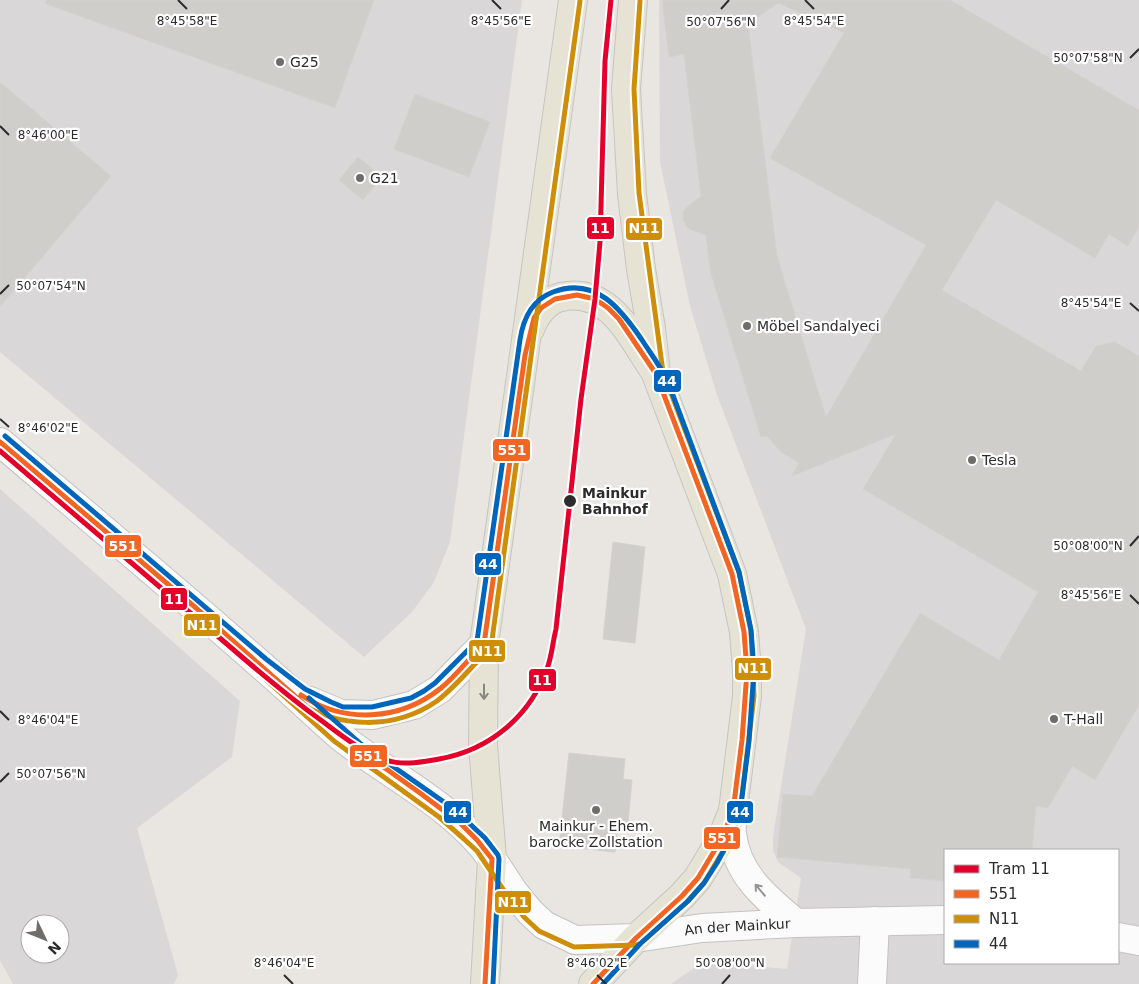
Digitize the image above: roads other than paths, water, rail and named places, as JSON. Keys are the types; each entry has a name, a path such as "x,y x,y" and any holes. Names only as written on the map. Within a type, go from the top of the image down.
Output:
{"main road":[{"path":"485,984 492,859 483,745 484,644 573,0"},
{"path":"633,0 626,89 632,194 656,374"},
{"path":"525,355 534,318 542,308 555,299 577,295 595,299 619,319 656,374 732,574 744,632 747,671 746,696 733,811 722,838 698,878 682,896 636,938 593,984"}],"street":[{"path":"0,442 262,665 301,695 328,709 341,714 372,715 396,711 414,705 440,689 484,644"},
{"name":"An der Mainkur","path":"262,665 365,756 444,811 470,833 483,846 513,891 530,912 557,932 575,940 585,941 636,938 702,928 796,923"},
{"name":"An der Mainkur","path":"733,811 732,833 736,855 744,871 765,897 796,923"},
{"path":"796,923 944,920"},
{"path":"872,984 875,921"},
{"path":"1119,937 1139,940"}],"tram line":[{"name":"11","path":"0,451 274,684 337,732 369,753 399,763 439,759 475,748 506,728 531,700 541,684 548,666 556,629 600,242 605,61 611,0"}],"place":[{"name":"G25","path":"280,62"},
{"name":"G21","path":"360,178"},
{"name":"Möbel Sandalyeci","path":"747,326"},
{"name":"Tesla","path":"972,460"},
{"name":"Mainkur Bahnhof","path":"570,501"},
{"name":"T-Hall","path":"1054,719"},
{"name":"Mainkur - Ehem. barocke Zollstation","path":"596,810"}]}
